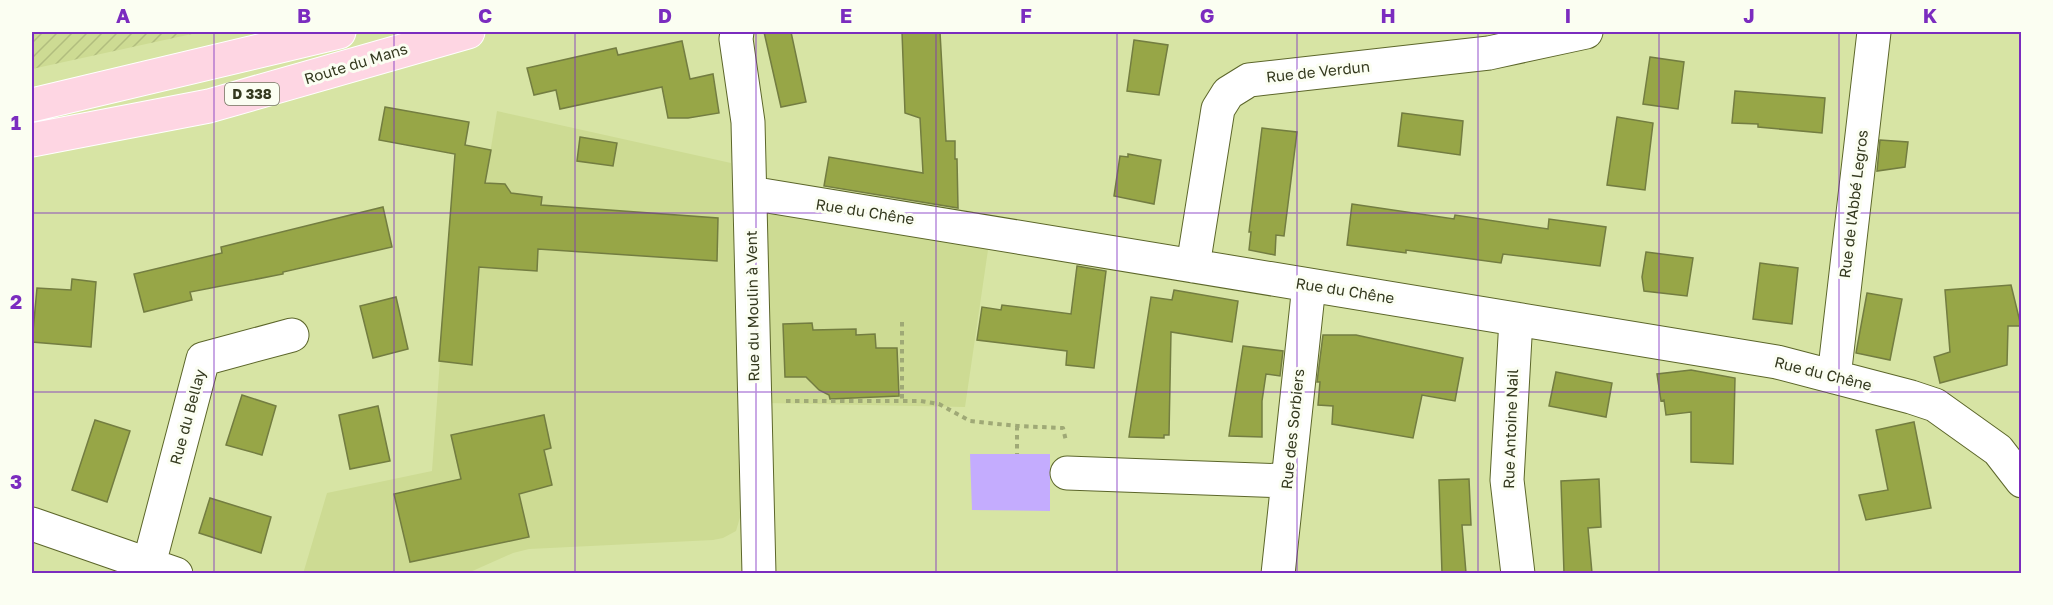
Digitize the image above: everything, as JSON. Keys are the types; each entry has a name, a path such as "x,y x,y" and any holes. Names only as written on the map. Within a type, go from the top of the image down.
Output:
{"main road":[{"path":"32,105 339,32"},
{"name":"Route du Mans","path":"32,140 209,106 468,32"}],"street":[{"name":"Rue de Verdun","path":"1193,266 1218,109 1228,93 1249,80 1489,53 1586,32"},
{"name":"Rue de l'Abbé Legros","path":"1834,377 1874,32"},
{"name":"Rue du Moulin à Vent","path":"733,34 748,122 759,573"},
{"name":"Rue du Chêne","path":"750,193 1777,362 1935,405 1998,450 2022,481"},
{"name":"Rue des Sorbiers","path":"1278,573 1309,285"},
{"name":"Rue Antoine Nail","path":"1516,319 1507,480 1518,573"},
{"name":"Rue du Bellay","path":"162,569 203,358 292,334"},
{"path":"1067,473 1288,481"},
{"path":"32,524 162,569"},
{"path":"752,573 759,573"}],"path":[{"path":"902,322 902,402"},
{"path":"755,400 921,401 939,404 970,421 1063,428 1066,438 1067,473"},
{"path":"1017,426 1017,454"}],"shaded area":[{"path":"32,32 201,32 32,69"},
{"path":"497,111 731,163 741,514 736,531 713,540 529,549 513,553 468,573 303,574 327,493 432,471 454,164 487,172"},
{"path":"757,203 989,243 965,407 765,403"},
{"path":"970,454 1050,454 1050,511 972,510"}],"building":[{"path":"764,32 791,32 806,102 781,107"},
{"path":"902,32 940,32 946,141 955,141 958,208 824,186 829,157 923,173 920,118 905,113"},
{"path":"1134,40 1168,45 1159,95 1127,91"},
{"path":"682,41 690,79 713,74 719,113 688,118 668,118 662,87 560,109 556,90 534,95 527,68 616,48 618,55"},
{"path":"1650,57 1684,62 1678,109 1643,104"},
{"path":"1735,91 1825,98 1822,133 1758,127 1758,124 1732,123"},
{"path":"385,107 469,122 465,145 491,150 485,183 505,184 511,193 542,197 541,205 718,218 717,261 538,249 537,271 479,267 472,365 439,361 455,154 379,140"},
{"path":"1402,113 1463,121 1460,155 1398,146"},
{"path":"1617,117 1653,123 1645,190 1607,185"},
{"path":"1262,128 1297,132 1284,236 1276,235 1275,255 1249,250 1251,232 1249,232"},
{"path":"580,137 617,143 613,166 577,161"},
{"path":"1880,140 1908,142 1905,167 1877,171"},
{"path":"1128,154 1161,160 1154,204 1114,196 1120,156 1128,157"},
{"path":"1352,204 1454,219 1455,215 1548,229 1549,219 1606,227 1600,266 1503,254 1501,263 1406,250 1406,253 1347,245"},
{"path":"383,207 392,247 283,272 283,274 190,292 192,300 144,312 134,274 222,253 221,247"},
{"path":"1646,252 1693,258 1687,296 1644,291 1642,277"},
{"path":"1760,263 1798,268 1792,324 1753,319"},
{"path":"1077,266 1106,271 1094,368 1066,365 1067,351 977,340 982,307 1001,310 1002,305 1071,314"},
{"path":"72,279 96,282 91,347 32,342 37,288 71,290"},
{"path":"2011,285 2021,326 2008,326 2007,365 1940,383 1934,357 1950,352 1945,290"},
{"path":"1174,290 1238,301 1232,342 1171,332 1169,435 1164,435 1164,438 1129,437 1151,297 1172,300"},
{"path":"1867,293 1902,299 1890,360 1856,353"},
{"path":"396,297 408,349 373,358 360,306"},
{"path":"812,323 813,330 856,329 856,335 875,334 876,348 897,348 899,396 830,399 829,395 819,390 806,377 785,377 783,324"},
{"path":"1323,335 1356,335 1463,358 1455,401 1422,395 1413,438 1332,424 1333,406 1318,405 1320,382 1317,382"},
{"path":"1243,346 1283,351 1280,376 1266,374 1262,401 1262,437 1229,436"},
{"path":"1691,370 1735,378 1733,464 1691,462 1691,412 1666,415 1664,400 1661,401 1657,374"},
{"path":"1556,372 1612,383 1606,417 1549,406"},
{"path":"242,395 276,406 262,455 226,445"},
{"path":"378,406 390,461 350,469 339,415"},
{"path":"544,415 551,448 544,450 552,485 519,494 529,537 410,562 394,494 461,479 451,435"},
{"path":"95,420 130,431 107,502 72,490"},
{"path":"1914,422 1931,508 1866,520 1859,495 1888,490 1876,430"},
{"path":"1469,479 1471,525 1462,525 1466,573 1442,573 1439,480"},
{"path":"1599,479 1601,527 1588,528 1592,573 1564,573 1561,481"},
{"path":"210,498 271,517 261,553 199,533"}]}
